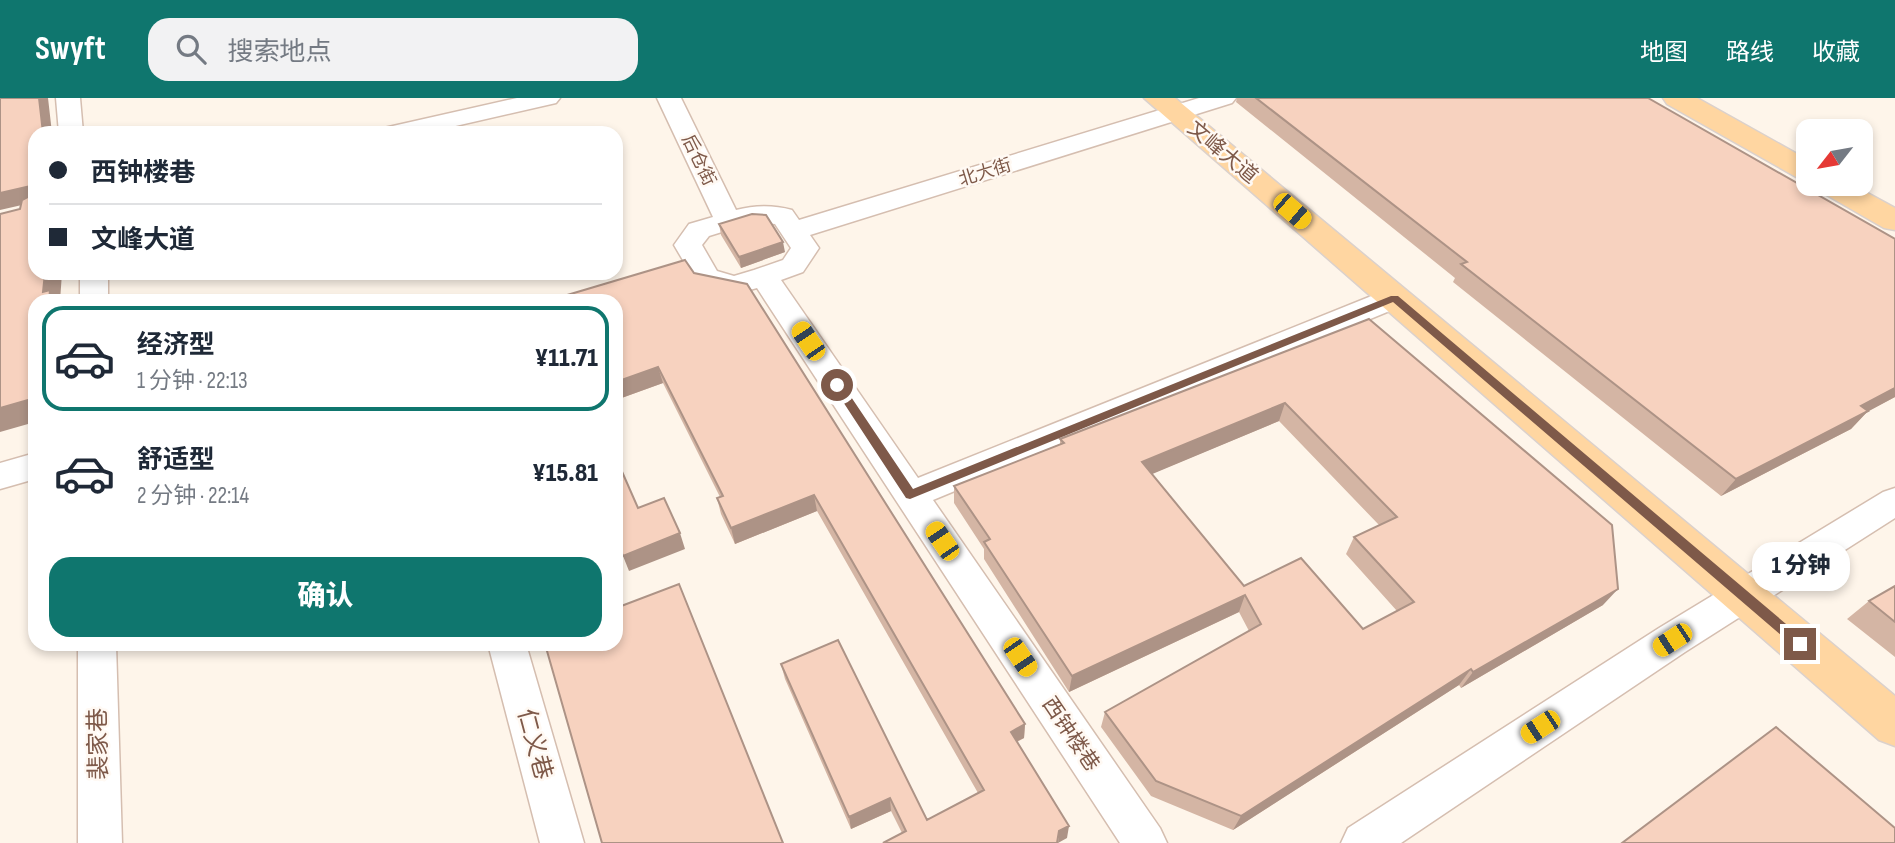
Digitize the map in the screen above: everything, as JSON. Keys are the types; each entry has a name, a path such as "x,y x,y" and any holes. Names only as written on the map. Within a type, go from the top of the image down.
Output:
{"main road":[{"path":"1677,98 1796,165"},
{"name":"文峰大道","path":"1167,106 1895,724"},
{"path":"1850,196 1895,221"}],"street":[{"path":"68,98 70,126"},
{"path":"424,126 548,98"},
{"name":"后仓街","path":"669,98 729,221"},
{"name":"北大街","path":"793,231 1167,106 1224,98"},
{"path":"753,214 783,216 793,231 804,248 793,266 735,285 707,278 688,245 699,230 753,214"},
{"path":"667,270 697,261"},
{"name":"西钟楼巷","path":"764,276 1145,843"},
{"path":"910,495 1394,298"},
{"path":"0,476 28,468"},
{"path":"1363,843 1743,595 1895,501"},
{"name":"裴家巷","path":"97,651 100,843"},
{"name":"仁义巷","path":"509,651 562,843"}],"building":[{"path":"0,98 39,98 42,126 28,126 28,187 0,193"},
{"path":"1256,98 1648,98 1796,182 1796,196 1820,196 1895,239 1895,388 1861,406 1868,411 1736,479 1461,264 1467,262"},
{"path":"28,197 28,280 44,280 43,292 50,290 50,294 28,294 28,400 0,408 0,214 20,209 22,200"},
{"path":"752,214 766,215 783,242 739,257 719,224"},
{"path":"685,260 694,273 747,284 1025,724 1011,732 1069,826 1059,831 1057,843 883,843 906,831 890,798 849,817 781,664 838,640 927,820 984,790 814,495 731,528 717,498 723,496 658,367 623,380 623,294 571,294"},
{"path":"1369,319 1612,525 1618,589 1473,672 1471,669 1241,816 1156,781 1105,712 1261,624 1245,595 1072,676 984,542 990,539 954,486 1064,443 1060,439","holes":["1285,403 1397,517 1354,537 1414,602 1363,629 1301,558 1244,586 1142,462"]},
{"path":"623,474 638,508 664,498 680,533 623,556"},
{"path":"679,584 783,843 602,843 547,651 623,651 623,605"},
{"path":"1895,586 1895,622 1869,601"},
{"path":"1776,727 1895,828 1895,843 1622,843"}],"route":[{"path":"837,385 910,495 1394,298 1800,644"}]}
